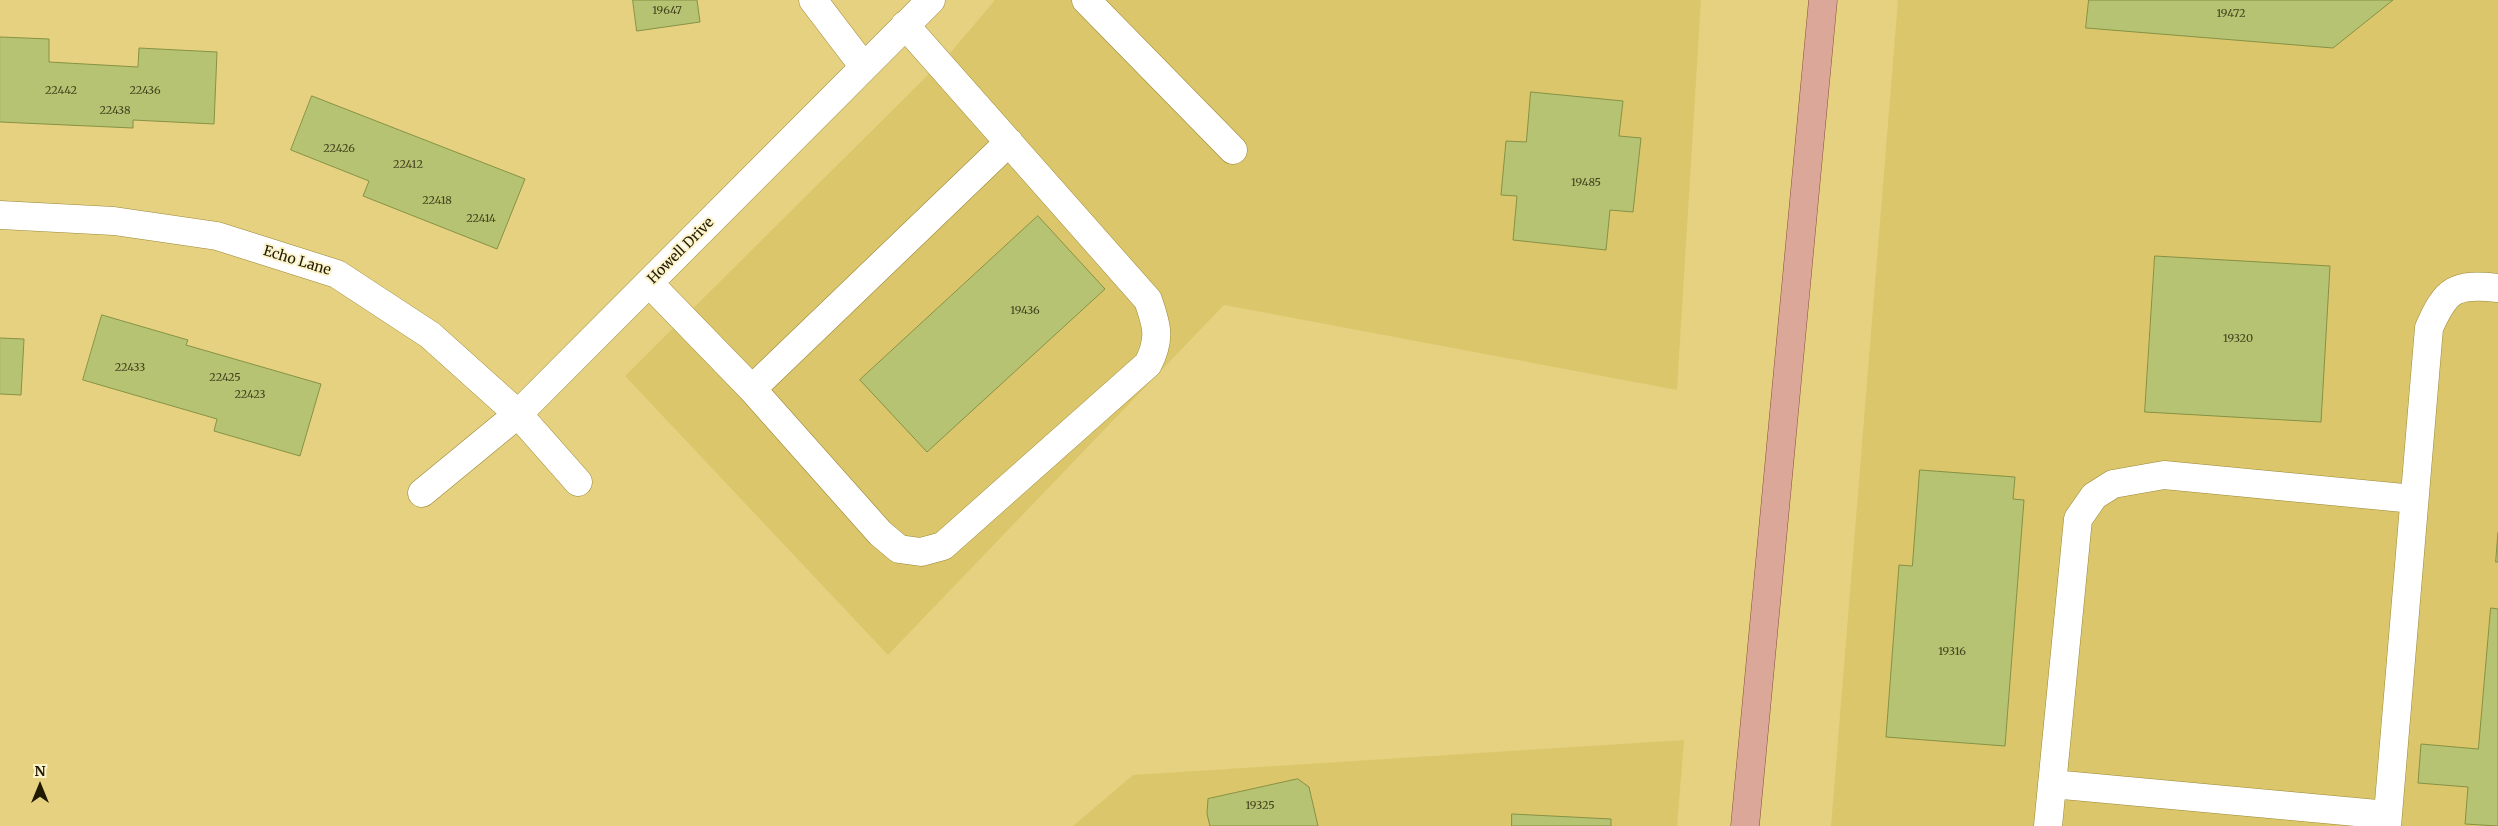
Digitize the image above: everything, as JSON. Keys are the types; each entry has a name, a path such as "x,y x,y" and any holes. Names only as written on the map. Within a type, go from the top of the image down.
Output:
{"main road":[{"path":"1745,826 1823,0"}],"street":[{"path":"813,0 864,67"},
{"name":"Howell Drive","path":"422,493 518,414 931,0"},
{"path":"1086,0 1233,150"},
{"path":"649,283 752,389 880,533 898,549 921,552 943,546 1148,364 1155,349 1158,328 1148,300 905,26"},
{"path":"752,389 1009,142"},
{"name":"Echo Lane","path":"0,215 114,221 218,236 337,274 430,334 518,414 578,482"},
{"path":"2052,784 2387,820 2429,328 2440,303 2455,289 2477,286 2498,288"},
{"path":"2048,826 2078,519 2094,496 2113,484 2164,475 2414,499"}],"shaded area":[{"path":"995,0 1701,0 1677,390 1224,305 888,655 625,376 951,52"},
{"path":"1898,0 2498,0 2498,826 1831,826"},
{"path":"1684,740 1677,826 1073,826 1133,775"}],"building":[{"path":"633,0 697,0 700,22 637,31"},
{"path":"2089,0 2393,0 2333,48 2086,28"},
{"path":"0,37 49,39 49,62 138,67 139,48 217,52 214,124 133,120 133,128 0,122"},
{"path":"1531,92 1623,101 1619,136 1641,138 1633,212 1610,210 1606,250 1513,240 1517,196 1501,195 1506,141 1526,142"},
{"path":"312,96 525,179 497,249 363,196 369,181 291,150"},
{"path":"1038,216 1105,289 927,452 860,380"},
{"path":"2155,256 2330,266 2321,422 2145,412"},
{"path":"102,315 188,340 186,345 321,384 300,456 214,431 217,419 83,380"},
{"path":"0,338 24,339 21,395 0,394"},
{"path":"1920,470 2015,477 2013,499 2024,500 2005,746 1886,737 1899,565 1912,566"},
{"path":"2498,533 2498,562 2496,562"},
{"path":"2491,608 2498,609 2498,826 2465,824 2468,787 2418,783 2421,744 2478,749"},
{"path":"1298,779 1309,787 1318,826 1210,826 1207,814 1208,799"},
{"path":"1512,814 1611,819 1611,826 1512,826"}]}
